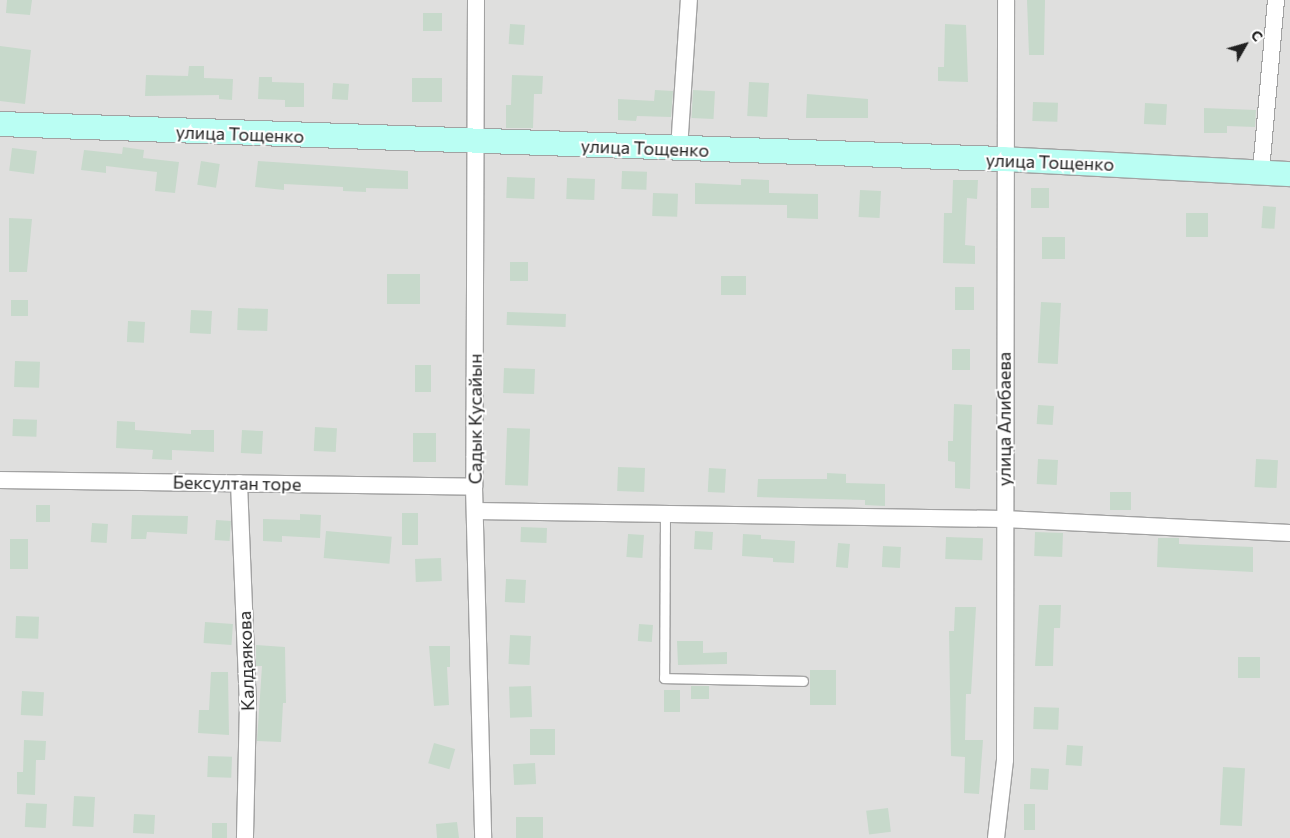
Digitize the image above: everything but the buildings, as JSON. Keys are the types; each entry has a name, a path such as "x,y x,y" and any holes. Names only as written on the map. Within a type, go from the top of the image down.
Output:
{"street":[{"name":"Садык Кусайын","path":"476,0 477,143 474,487 484,838"},
{"path":"679,149 688,0"},
{"name":"улица Алибаева","path":"996,838 1005,760 1003,159 1006,0"},
{"path":"1261,171 1276,0"},
{"name":"улица Тощенко","path":"0,124 477,143 1003,159 1290,174"},
{"name":"Бексултан торе","path":"0,480 474,487"},
{"name":"Калдаякова","path":"239,483 248,703 245,838"},
{"path":"475,511 1004,519 1290,533"}],"lane":[{"path":"665,514 664,678 803,681"}],"shaded area":[{"path":"0,0 1290,0 1290,838 0,838"}]}
